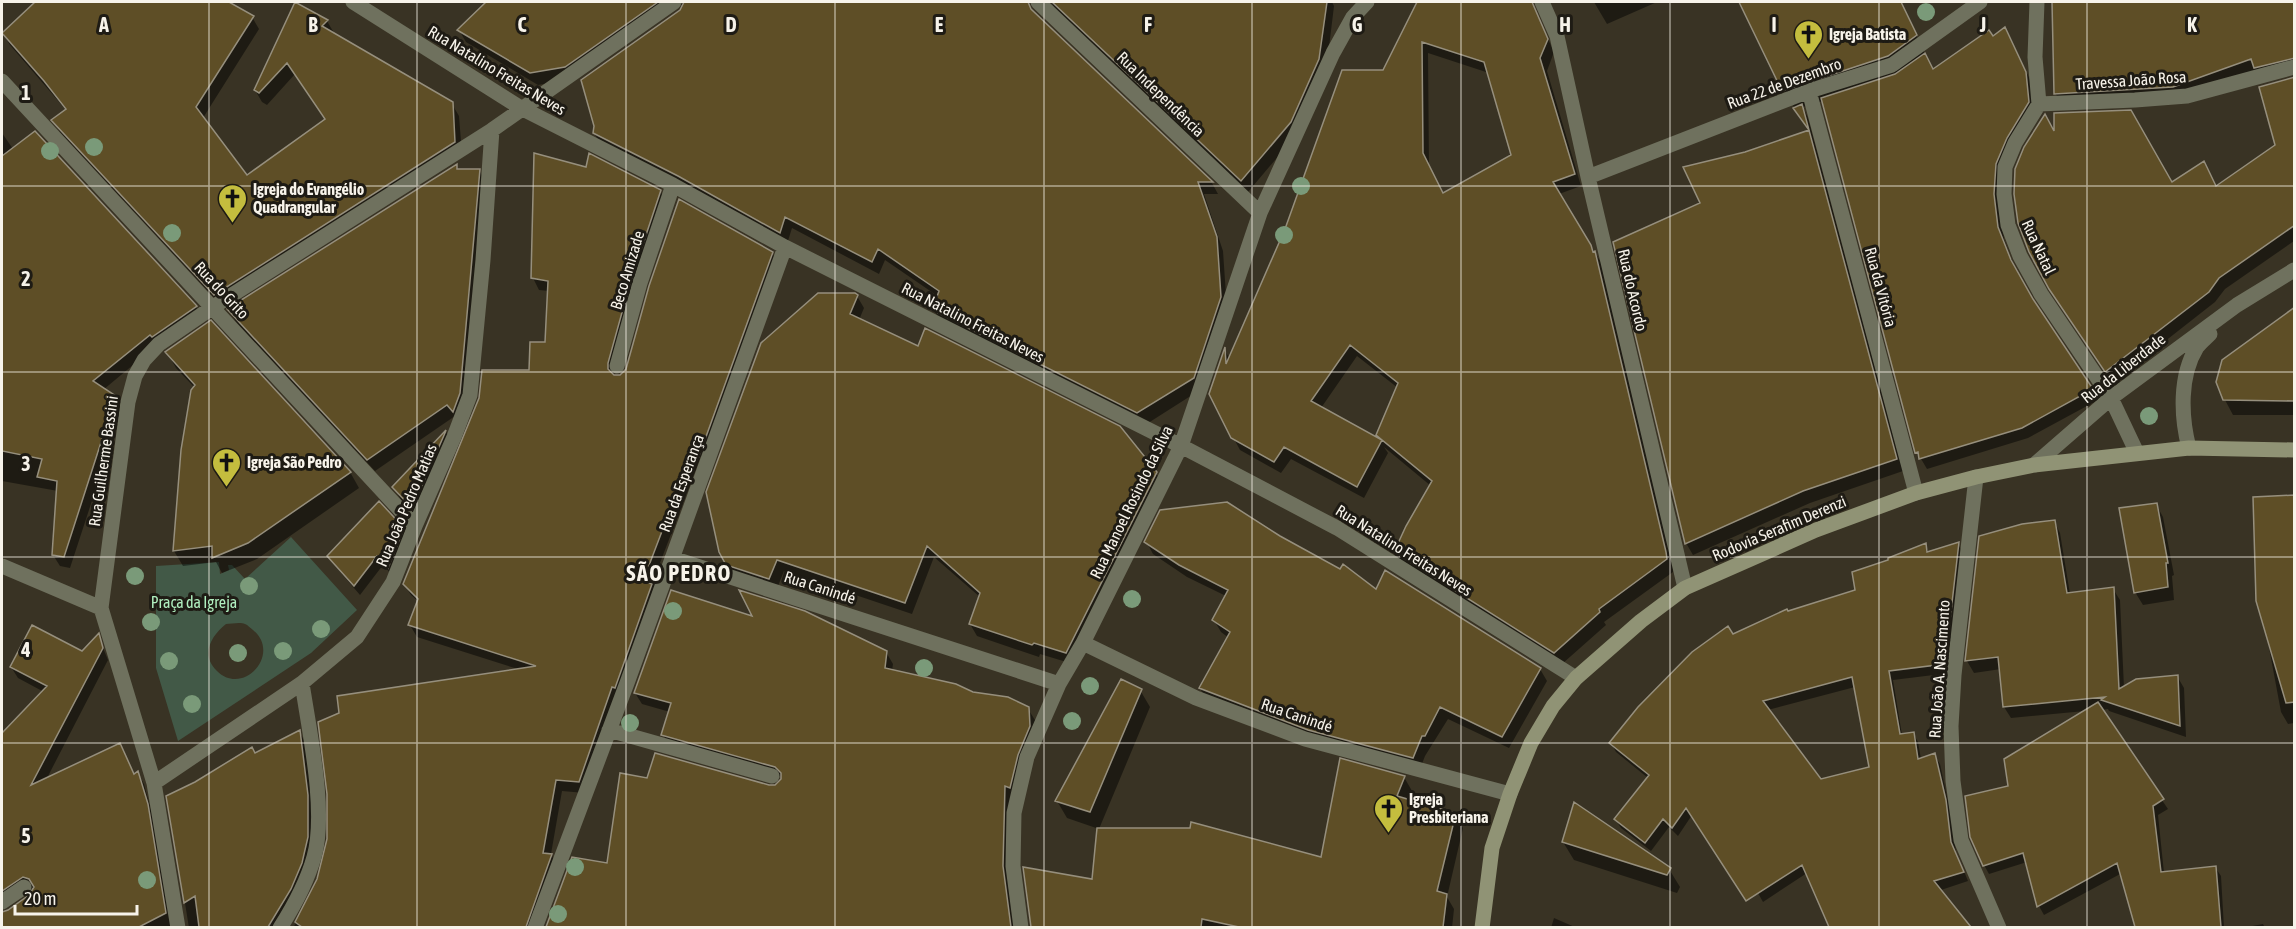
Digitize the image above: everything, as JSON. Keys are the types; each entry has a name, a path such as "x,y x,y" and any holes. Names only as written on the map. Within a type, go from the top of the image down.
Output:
{"main road":[{"name":"Rodovia Serafim Derenzi","path":"1482,927 1492,848 1510,794 1532,743 1553,706 1576,678 1641,621 1685,588 1816,530 1916,493 1976,477 2034,465 2189,448 2295,450"}],"street":[{"name":"Rua Natalino Freitas Neves","path":"352,2 521,108 673,185 785,247 1181,446 1337,528 1576,678"},
{"path":"521,108 674,2"},
{"name":"Rua Independência","path":"1038,2 1260,213"},
{"name":"Rua Manoel Rosindo da Silva","path":"1021,927 1014,866 1014,813 1027,757 1059,684 1083,643 1181,446 1260,213 1333,53 1353,17 1367,2"},
{"name":"Rua do Acordo","path":"1542,2 1557,36 1685,588"},
{"name":"Rua 22 de Dezembro","path":"1588,177 1809,91 1892,65 1980,2"},
{"path":"2037,2 2035,57 2039,104"},
{"name":"Travessa João Rosa","path":"2039,104 2187,96 2295,67"},
{"name":"Rua do Grito","path":"2,81 415,526"},
{"name":"Rua da Vitória","path":"1809,91 1916,493"},
{"name":"Rua Natal","path":"2039,104 2015,143 2005,167 2004,194 2008,225 2020,256 2041,294 2111,398 2137,453"},
{"name":"Rua Guilherme Bassini","path":"178,927 154,783 101,608 128,402 135,376 144,360 159,344 213,307 492,130 521,108"},
{"name":"Rua João Pedro Matias","path":"154,783 302,683 357,637 393,582 470,395 492,130"},
{"name":"Beco Amizade","path":"617,366 640,283 673,185"},
{"name":"Rua da Esperança","path":"535,927 785,247"},
{"name":"Rua da Liberdade","path":"2034,465 2111,398 2237,305 2295,270"},
{"name":"Rua da Liberdade","path":"2189,448 2185,432 2183,396 2187,373 2197,348 2237,305"},
{"name":"Rua João A. Nascimento","path":"1976,477 1954,675 1951,726 1953,781 1961,840 1999,927"},
{"name":"Rua Canindé","path":"672,558 1059,684"},
{"path":"2,566 101,608"},
{"name":"Rua Canindé","path":"1083,643 1196,698 1305,739 1510,794"},
{"path":"280,927 300,894 314,856 318,835 315,772 302,683"},
{"path":"609,730 772,776"},
{"path":"2,902 24,887"}],"green space":[{"name":"Praça da Igreja","path":"291,537 357,610 311,653 178,741 156,668 156,566 219,562 220,574 229,570 228,565 232,565 245,579","holes":["226,624 247,625 261,640 263,650 256,669 238,679 227,678 217,671 209,659 208,652 212,640"]}],"building":[{"path":"35,2 229,2 254,16 196,107 247,175 325,119 287,63 259,93 254,90 295,2 328,20 322,26 453,102 455,142 214,295 51,120 66,109 2,33"},
{"path":"486,2 658,2 565,67 530,73 457,30"},
{"path":"684,2 1028,2 1031,9 1213,182 1198,182 1217,237 1221,297 1194,378 1137,413 932,310 939,291 878,249 872,262 785,217 780,233 678,176 593,133 594,126 581,80 680,10"},
{"path":"1052,2 1327,2 1319,59 1291,122 1241,181"},
{"path":"1417,2 1532,2 1548,39 1540,58 1575,174 1553,182 1593,252 1595,251 1667,559 1599,609 1600,612 1554,653 1394,552 1432,481 1376,435 1398,383 1350,345 1311,401 1382,440 1357,487 1284,447 1274,462 1231,438 1209,394 1225,347 1226,364 1285,229 1342,70 1383,70","holes":["1422,42 1484,62 1511,155 1443,193 1423,153"]},
{"name":"Igreja Batista","path":"1739,2 1901,2 1917,35 1888,56 1782,91"},
{"path":"2052,2 2295,2 2295,58 2254,68 2251,59 2173,87 2054,94"},
{"path":"2005,27 2026,72 2029,102 2007,138 1996,164 1994,194 1998,227 2011,260 2033,299 2093,389 2022,428 1919,459 1918,452 1915,453 1821,98 1895,74 1925,53 1933,69 1989,30 1993,36"},
{"path":"2295,77 2295,225 2219,278 2209,292 2105,372 2049,289 2029,252 2018,223 2014,194 2015,169 2024,147 2045,114 2054,131 2054,113 2131,110 2172,182 2204,161 2216,186 2275,145 2259,87"},
{"path":"1802,104 1809,130 1793,108"},
{"path":"1809,130 1897,459 1803,491 1685,544 1613,242 1700,203 1683,167 1745,152"},
{"path":"35,131 197,306 152,337 150,335 93,381 116,396 64,557 52,555 57,481 37,477 42,459 2,451 2,156"},
{"path":"534,153 586,167 589,153 661,190 631,280 608,363 608,369 614,375 620,375 626,369 649,286 679,199 773,252 699,456 696,442 648,568 654,570 649,583 652,584 615,688 612,687 579,782 556,780 543,853 552,854 526,927 302,927 295,922 317,879 327,839 327,794 318,722 339,713 337,696 536,666 408,625 418,599 403,584 479,398 482,370 529,370 530,342 545,342 548,281 531,278"},
{"path":"457,164 457,169 480,169 460,393 453,412 447,405 367,460 227,309"},
{"path":"818,293 855,293 858,295 850,314 918,346 925,328 1120,426 1157,472 1066,653 1034,643 1032,645 969,624 980,593 927,546 905,603 777,560 769,579 726,565 719,552 706,492 761,343"},
{"path":"2295,307 2295,401 2223,400 2216,382 2222,360"},
{"path":"211,320 351,472 248,543 212,558 212,546 173,551 181,450 191,390 195,385 165,352"},
{"path":"446,430 445,433 412,508 392,487"},
{"path":"2295,495 2295,702 2286,703 2256,601 2253,497"},
{"path":"379,501 404,528 388,568 377,556 354,586 327,556"},
{"path":"1227,502 1280,536 1340,569 1343,564 1376,589 1385,570 1541,668 1502,737 1440,707 1425,736 1422,736 1413,758 1308,730 1199,688 1230,632 1212,620 1228,590 1179,565 1144,542 1160,510"},
{"path":"2157,503 2168,563 2166,563 2168,587 2134,593 2119,508"},
{"path":"2055,520 2067,593 2114,587 2119,689 2136,679 2178,675 2180,726 2101,700 2105,697 2003,707 1998,657 1965,661 1979,536 2022,524"},
{"path":"1959,542 1945,664 1889,671 1900,734 1914,732 1918,759 1935,753 1946,800 1951,842 1964,872 1934,881 1971,927 1829,927 1802,865 1746,901 1686,808 1672,828 1663,819 1645,843 1614,819 1649,775 1609,743 1638,707 1692,652 1728,626 1733,634 1787,609 1788,611 1855,590 1852,572 1888,560 1888,558 1926,543 1927,552","holes":["1852,677 1869,767 1821,779 1763,701"]},
{"path":"671,590 752,616 739,590 805,611 887,651 885,668 956,684 973,692 1008,697 1029,707 1030,726 1018,755 1010,788 1005,786 1003,866 1011,927 546,927 572,857 607,863 620,773 647,778 655,753 769,785 775,785 781,779 781,773 775,767 661,735 671,703 634,693"},
{"path":"32,625 82,651 99,633 103,648 31,785 120,743 134,774 138,771 148,804 166,913 139,927 2,927 2,912 29,895 34,887 29,879 23,877 2,891 2,733 47,686 10,667"},
{"path":"1121,679 1142,689 1090,812 1055,801"},
{"path":"2098,702 2164,799 2153,806 2161,872 2216,866 2221,927 2135,927 2117,863 2037,907 2023,853 1983,866 1970,837 1965,796 2008,786 2004,759"},
{"path":"300,730 308,795 308,837 302,863 291,889 268,927 199,927 195,896 184,903 166,796 195,782 252,747 255,753"},
{"path":"1340,758 1405,776 1397,796 1456,813 1437,891 1447,894 1443,927 1239,927 1202,919 1201,927 1031,927 1023,867 1092,879 1097,828 1190,828 1191,822 1321,857"},
{"path":"1574,802 1671,868 1667,875 1562,842"}],"place":[{"name":"Igreja Batista","path":"1808,60"},
{"name":"Igreja do Evangélio Quadrangular","path":"232,224"},
{"name":"Igreja São Pedro","path":"226,488"},
{"name":"Igreja Presbiteriana","path":"1388,834"}],"district":[{"name":"SÃO PEDRO","path":"679,573"}]}
